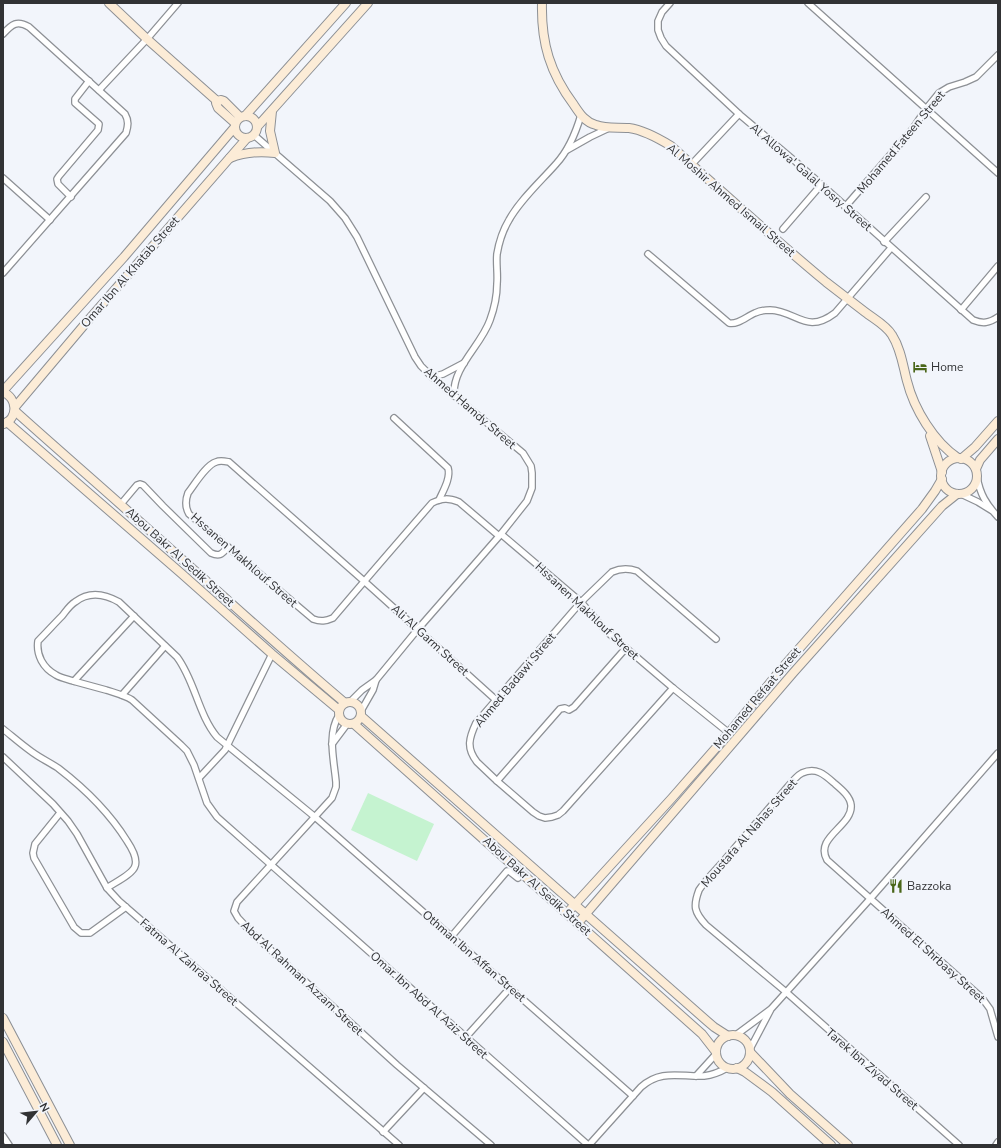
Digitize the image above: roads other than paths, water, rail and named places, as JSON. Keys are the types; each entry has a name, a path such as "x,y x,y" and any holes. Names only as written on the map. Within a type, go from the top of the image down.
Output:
{"street":[{"path":"109,3 218,101 216,103 218,108 239,121 253,118 256,123 252,133 243,138 238,135 239,121"},
{"path":"99,90 178,3"},
{"name":"Omar Ibn Al Khatab Street","path":"3,391 124,257 239,121 346,3"},
{"name":"Omar Ibn Al Khatab Street","path":"5,423 85,324 272,109 368,3"},
{"name":"Al Moshir Ahmed Ismail Street","path":"542,3 541,20 543,36 550,65 558,82 581,116 596,126 631,129 644,132 671,146 802,262 892,334 900,352 910,391 934,443 942,476"},
{"name":"Al Allowa' Galal Yosry Street","path":"670,3 662,12 658,21 658,30 666,46 679,59 739,114 973,320 980,323 986,323 998,317"},
{"path":"808,3 998,173"},
{"path":"3,34 9,27 15,24 22,23 29,27 125,114 128,119 126,133 3,273"},
{"name":"Mohamed Fateen Street","path":"845,207 912,130 939,93 976,77 998,55"},
{"path":"71,197 58,184 57,179 98,130 99,126 99,124 75,103 74,99 89,81"},
{"path":"230,158 248,153 275,153 270,131 272,109"},
{"path":"692,164 739,114"},
{"path":"454,396 455,382 464,363 483,334 493,310 497,285 498,254 504,229 518,207 557,164 576,132 581,116"},
{"path":"565,151 612,127"},
{"name":"Ahmed Hamdy Street","path":"252,133 330,201 345,218 357,237 412,353 421,366 523,454 531,466 533,481 530,496 527,501 500,535 418,629 376,680 348,702"},
{"path":"3,178 50,220"},
{"path":"783,229 821,185"},
{"path":"884,242 926,198"},
{"path":"648,254 731,324 755,313 771,310 805,322 813,323 829,318 835,313 891,248"},
{"path":"961,310 998,266"},
{"path":"432,377 449,372 464,363"},
{"name":"Abou Bakr Al Sedik Street","path":"3,391 10,396 15,409 62,454 121,504 301,666 348,702"},
{"path":"394,418 448,468 448,477 439,500"},
{"name":"Al Moshir Ahmed Ismail Street","path":"923,418 937,440 947,450 960,458"},
{"path":"997,515 978,502 947,489 943,483 942,476 948,463 960,458 975,447 998,421"},
{"name":"Abou Bakr Al Sedik Street","path":"5,423 182,574 339,712"},
{"path":"959,494 971,490 975,484 976,473 980,460 998,439"},
{"path":"960,458 968,461 976,473 983,496 997,515"},
{"name":"Hssanen Makhlouf Street","path":"364,581 229,462 222,461 210,465 188,493 186,504 189,514 313,619 320,621 327,621 333,618 432,503 445,499 452,499 459,502 581,602 606,631 729,733"},
{"name":"Mohamed Refaat Street","path":"567,913 672,798 729,733 783,667 922,509 935,491 942,476"},
{"path":"121,504 137,485 143,485 211,553 220,555 228,547"},
{"name":"Mohamed Refaat Street","path":"578,923 799,666 942,506 959,494"},
{"name":"Ahmed Badawi Street","path":"673,688 558,815 552,817 545,818 533,812 472,757 470,751 469,744 476,723 581,602 612,572 618,569 631,569 637,571 716,639"},
{"name":"Ali Al Garm Street","path":"364,581 496,700"},
{"name":"Othman Ibn Affan Street","path":"74,681 56,675 46,667 38,652 38,641 74,602 83,597 92,595 111,597 119,602 177,657 188,675 212,732 217,737 315,817 633,1096"},
{"path":"74,681 134,616"},
{"path":"122,695 165,646"},
{"path":"497,781 560,709 572,709 626,648"},
{"path":"199,778 221,755 227,746 272,654"},
{"path":"790,659 794,664 799,666"},
{"path":"783,667 789,668 793,673"},
{"name":"Ahmed Hamdy Street","path":"361,714 373,690 376,680"},
{"name":"Omar Ibn Abd Al Aziz Street","path":"74,681 122,695 132,700 182,745 191,758 207,803 213,813 466,1038 589,1145"},
{"path":"332,744 351,724 358,721 361,714 355,703 348,702 341,706 339,712 341,721 351,724"},
{"name":"Abd Al Rahman Azzam Street","path":"339,712 332,730 336,788 332,798 237,902 234,911 238,918 253,934 424,1088 491,1145"},
{"name":"Abou Bakr Al Sedik Street","path":"361,714 469,812 713,1026 732,1035"},
{"name":"Abou Bakr Al Sedik Street","path":"351,724 567,913 702,1034 716,1053"},
{"path":"3,730 78,784 118,827 134,855 136,861 135,867 132,872 107,888"},
{"path":"589,1145 646,1083 658,1076 696,1076 712,1074 727,1068 737,1068 745,1064 771,1009 998,753"},
{"name":"Fatma Al Zahraa Street","path":"3,757 53,804 77,834 107,888 126,907 399,1145"},
{"name":"Moustafa Al Nahas Street","path":"786,992 706,925 699,918 695,906 699,890 801,774 814,770 821,773 848,796 851,805 850,813 828,840 824,851 825,856 831,864 870,899"},
{"path":"60,813 35,844 33,853 34,858 74,928 81,933 90,933 126,907"},
{"path":"451,936 507,871 518,878 522,874"},
{"name":"Ahmed El Shrbasy Street","path":"870,899 988,1004 998,1037"},
{"path":"466,1038 510,988"},
{"name":"Tarek Ibn Ziyad Street","path":"786,992 959,1145"},
{"path":"696,1076 716,1053 719,1042 722,1039 732,1035 771,1009"},
{"path":"3,1018 70,1145"},
{"path":"732,1035 745,1040 750,1051 790,1094 848,1145"},
{"path":"3,1042 57,1145"},
{"path":"716,1053 719,1061 727,1068"},
{"path":"737,1068 745,1072 772,1092 831,1145"},
{"path":"383,1132 424,1088"},
{"path":"3,1136 9,1145"}],"place":[{"name":"Home","path":"920,367"},
{"name":"Bazzoka","path":"896,886"}]}
